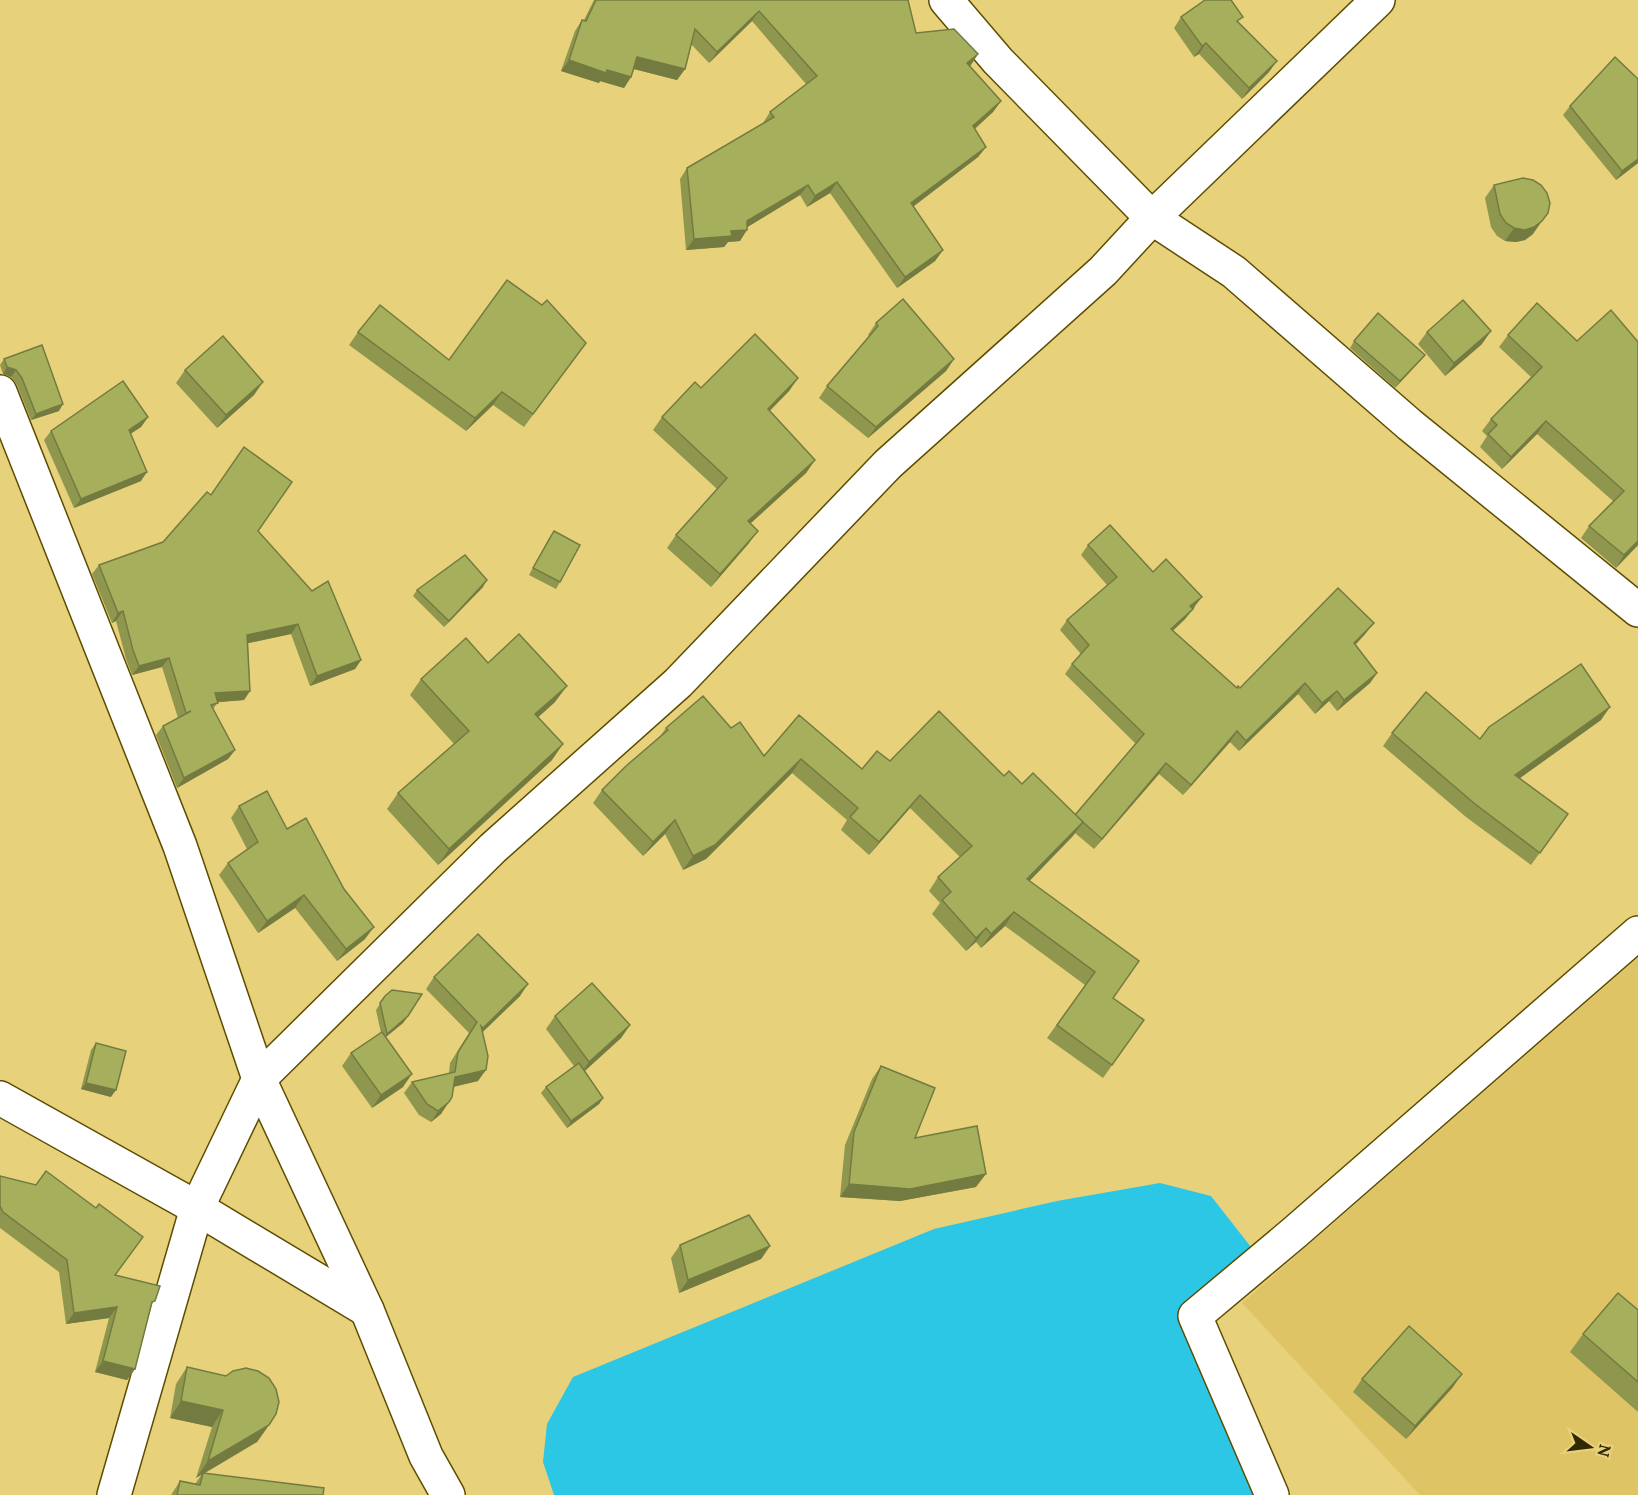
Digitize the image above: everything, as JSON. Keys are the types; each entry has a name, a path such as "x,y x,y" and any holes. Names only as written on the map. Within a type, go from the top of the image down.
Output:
{"street":[{"path":"946,0 998,61 1152,218 1234,272 1410,425 1638,610"},
{"path":"114,1495 197,1208 259,1079 493,848 678,683 888,464 1104,271 1152,218 1378,0"},
{"path":"0,392 180,846 259,1079 367,1310 426,1456 448,1495"},
{"path":"1272,1495 1195,1316 1294,1233 1638,933"},
{"path":"0,1098 197,1208 367,1310"}],"shaded area":[{"path":"1638,958 1638,1495 1420,1495 1242,1303"}],"water":[{"path":"1160,1183 1211,1196 1258,1256 1191,1315 1270,1495 554,1495 543,1462 547,1424 573,1377 934,1229 1057,1201"}],"building":[{"path":"596,0 908,0 916,33 954,29 978,54 967,63 1001,101 973,126 986,147 911,203 943,250 905,277 837,182 815,196 808,185 747,221 747,230 731,231 732,236 694,239 687,168 774,117 770,112 817,76 759,11 717,52 695,29 685,69 637,57 631,77 607,70 606,73 569,60 582,20 586,21"},
{"path":"1205,0 1231,0 1243,17 1237,21 1277,61 1249,88 1206,43 1202,46 1181,17"},
{"path":"1615,57 1638,79 1638,159 1622,171 1570,106"},
{"path":"1523,178 1541,185 1550,203 1548,213 1542,221 1525,230 1514,228 1506,223 1500,214 1494,185"},
{"path":"507,280 542,305 547,300 586,343 533,414 502,392 475,418 358,332 380,305 449,360"},
{"path":"903,299 954,359 876,427 827,386 878,326 876,323"},
{"path":"1463,300 1491,331 1454,363 1427,332"},
{"path":"1537,303 1577,341 1611,310 1638,342 1638,541 1624,555 1589,526 1624,491 1546,421 1511,457 1488,434 1497,425 1491,419 1542,367 1508,335"},
{"path":"1378,313 1425,355 1400,381 1354,341"},
{"path":"755,334 798,378 768,409 815,460 748,521 758,531 720,574 676,535 727,478 662,417 695,382 701,388"},
{"path":"223,336 263,382 226,415 185,370"},
{"path":"42,345 63,404 36,414 22,378 16,370 7,367 4,359"},
{"path":"123,381 148,417 129,430 147,472 81,499 51,431"},
{"path":"244,447 292,482 258,531 312,591 328,581 361,660 317,676 298,624 247,635 250,691 215,693 218,703 211,705 235,750 184,778 163,726 191,711 186,713 169,658 139,666 123,611 118,613 99,565 163,542 207,492 211,495"},
{"path":"1110,525 1153,572 1166,559 1202,597 1190,606 1193,609 1171,629 1237,688 1238,686 1240,688 1338,588 1374,623 1354,643 1377,673 1344,700 1337,691 1322,703 1305,683 1246,741 1237,731 1191,785 1166,763 1102,839 1075,815 1144,734 1072,664 1089,645 1067,620 1117,577 1088,545"},
{"path":"554,531 580,545 560,582 533,568"},
{"path":"465,555 487,580 449,621 417,590"},
{"path":"519,634 567,686 535,714 563,744 449,849 398,793 469,731 421,679 466,638 488,663"},
{"path":"1581,664 1610,707 1515,775 1568,814 1540,853 1475,804 1392,733 1426,692 1480,739 1489,727"},
{"path":"703,696 731,728 740,722 764,756 799,715 862,769 877,751 890,761 939,711 1004,776 1009,771 1022,784 1033,773 1083,822 1027,879 1139,961 1113,998 1144,1020 1112,1065 1057,1025 1095,972 1014,912 991,934 986,928 976,938 942,900 951,892 938,877 972,846 920,795 879,842 850,817 858,808 801,759 715,845 693,856 675,820 653,842 602,790"},
{"path":"267,791 287,829 306,818 344,889 374,927 346,949 304,895 267,921 228,863 258,842 239,806"},
{"path":"478,934 528,984 483,1028 481,1026 488,1056 486,1070 455,1077 452,1097 438,1111 427,1104 412,1082 455,1072 458,1052 477,1022 434,977"},
{"path":"592,983 630,1025 589,1062 555,1016"},
{"path":"392,990 422,994 408,1016 387,1034 380,1003"},
{"path":"382,1032 412,1074 381,1095 351,1053"},
{"path":"96,1043 126,1051 116,1090 86,1083"},
{"path":"579,1063 603,1098 571,1121 546,1087"},
{"path":"881,1066 935,1088 915,1138 977,1126 986,1174 910,1189 849,1184 854,1132"},
{"path":"46,1171 96,1208 99,1204 143,1237 115,1275 160,1286 155,1301 152,1302 135,1369 103,1361 117,1307 74,1313 67,1260 3,1212 0,1206 0,1176 36,1185"},
{"path":"749,1215 770,1246 688,1280 680,1245"},
{"path":"1618,1293 1638,1310 1638,1382 1583,1334"},
{"path":"1409,1326 1462,1374 1415,1426 1362,1379"},
{"path":"187,1367 226,1376 233,1371 246,1368 258,1371 269,1378 276,1389 279,1402 276,1414 269,1425 208,1461 223,1410 181,1401"},
{"path":"203,1473 324,1488 323,1495 177,1495 180,1481 200,1485"}]}
